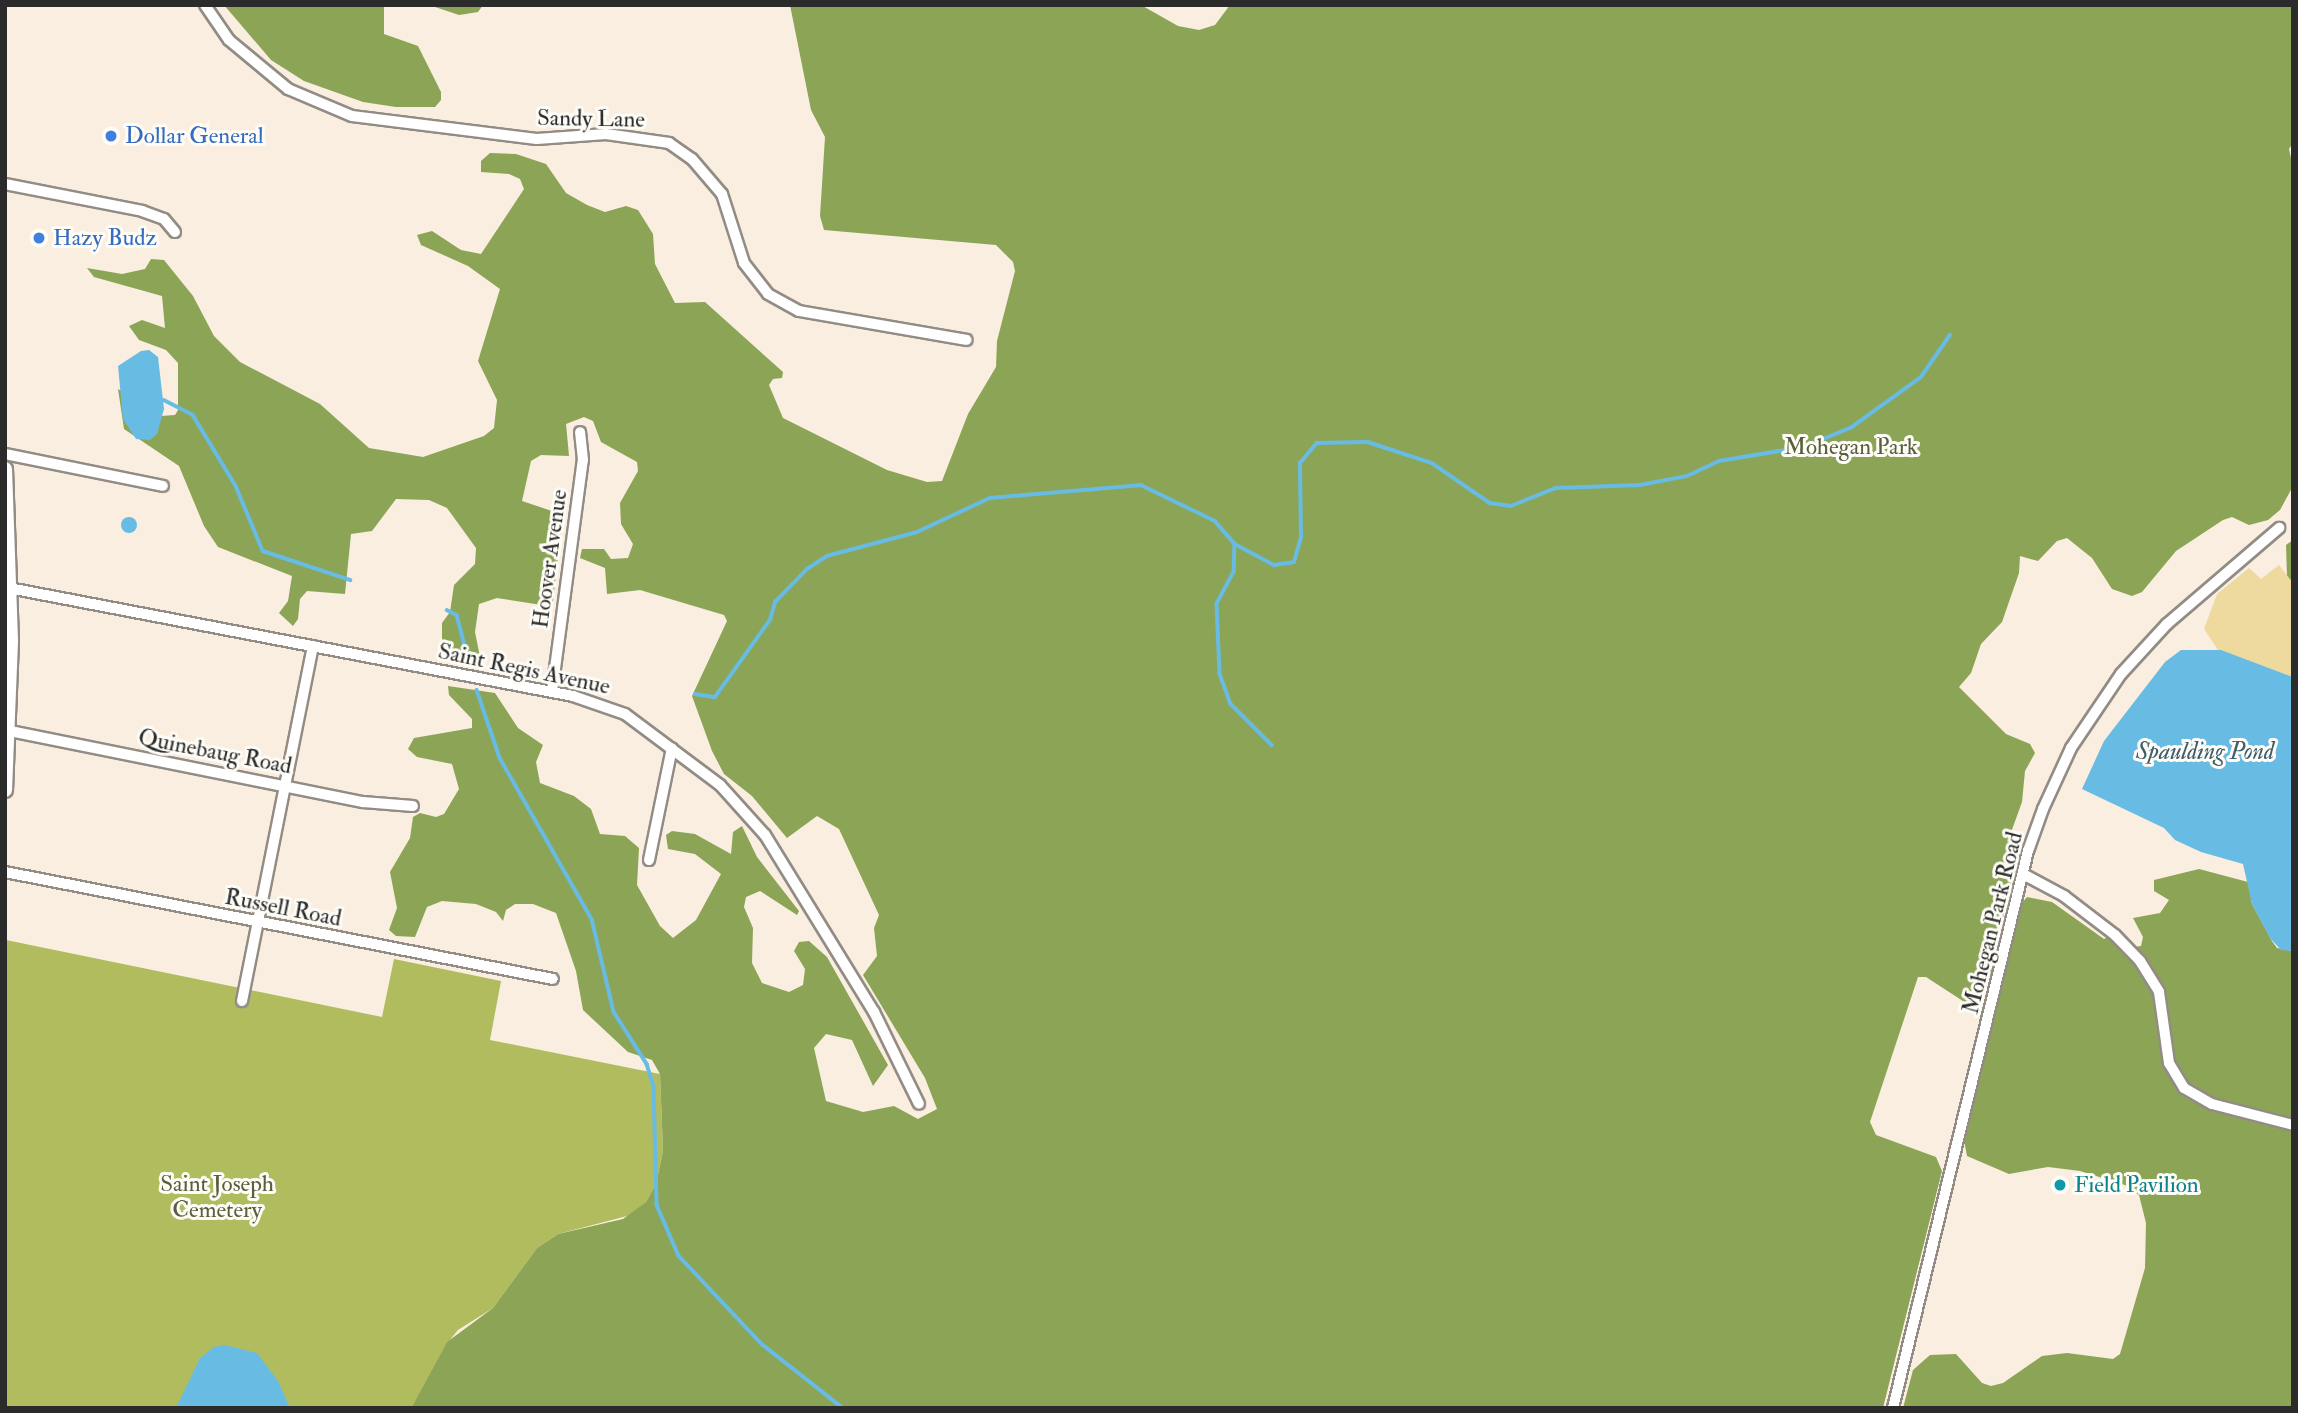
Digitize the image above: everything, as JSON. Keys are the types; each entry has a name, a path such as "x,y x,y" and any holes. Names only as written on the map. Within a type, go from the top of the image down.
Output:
{"main road":[{"path":"5,469 10,732 5,790"}],"street":[{"name":"Sandy Lane","path":"205,5 229,40 288,89 352,116 537,139 606,134 669,143 692,159 722,194 744,263 768,294 799,311 967,340"},
{"path":"5,184 142,211 162,218 174,232"},
{"name":"Hoover Avenue","path":"552,691 583,460 580,432"},
{"path":"5,454 163,486"},
{"name":"Mohegan Park Road","path":"1893,1408 2023,874 2043,809 2097,705 2167,624 2279,528"},
{"name":"Saint Regis Avenue","path":"9,588 552,691 616,709 672,748 735,799 765,835 874,1012 919,1104"},
{"path":"243,1001 313,646"},
{"name":"Quinebaug Road","path":"10,732 285,786 413,806"},
{"path":"649,860 672,748"},
{"name":"Russell Road","path":"5,872 554,979"},
{"path":"2023,874 2064,896 2115,935 2140,961 2159,992 2169,1062 2184,1088 2211,1104 2293,1125"}],"green space":[{"path":"224,5 384,5 384,34 418,46 441,92 441,100 435,107 396,107 363,102 304,81 271,60"},
{"path":"429,5 483,5 478,12 459,15"},
{"name":"Mohegan Park","path":"790,5 1141,5 1178,26 1199,30 1215,25 1230,5 2293,5 2293,143 2289,149 2293,167 2293,486 2280,510 2268,520 2249,525 2232,517 2223,520 2176,551 2142,592 2132,596 2112,589 2092,558 2067,538 2057,541 2038,561 2020,556 2019,573 2002,622 1981,644 1971,673 1959,687 2006,734 2030,744 2035,753 2025,771 2022,802 2009,838 2011,885 2002,923 1987,940 1996,958 1991,975 1966,1003 1926,977 1918,977 1870,1122 1876,1135 1936,1157 1942,1171 1883,1408 411,1408 447,1342 493,1308 537,1248 558,1234 623,1219 646,1202 656,1184 663,1151 660,1074 652,1060 628,1052 583,1010 576,971 556,913 533,904 515,904 506,910 503,921 496,912 476,904 442,901 427,907 415,937 396,936 389,930 397,908 390,872 410,838 413,817 420,813 436,817 444,814 459,789 452,764 417,757 408,749 414,738 472,728 472,719 449,695 448,686 495,693 518,728 543,745 536,762 540,783 574,796 591,809 600,834 625,836 639,848 637,885 660,926 673,938 696,920 721,874 695,854 668,849 666,835 672,831 695,834 731,854 733,832 742,826 757,857 799,911 797,915 760,891 746,897 744,907 753,928 752,963 762,983 789,992 803,985 805,969 794,951 799,942 809,941 827,957 888,1065 873,1086 852,1040 826,1034 814,1048 826,1101 863,1112 894,1106 918,1119 937,1109 925,1078 863,975 877,956 874,928 879,915 839,829 817,816 787,838 752,796 724,774 712,751 692,696 727,621 724,615 640,590 607,594 605,568 580,558 582,549 604,549 611,559 628,558 633,544 621,524 620,503 638,471 637,462 601,442 593,421 584,417 566,424 569,456 541,455 531,461 522,501 558,513 562,520 553,601 548,606 497,598 479,604 475,632 481,662 450,655 442,646 442,623 450,612 454,585 475,564 476,548 447,508 429,500 396,499 372,531 351,534 345,594 307,591 300,599 298,619 293,626 279,613 288,601 292,576 218,547 204,526 179,466 124,429 118,389 161,416 175,415 178,410 178,363 166,350 139,340 129,326 142,320 165,328 162,296 94,277 87,268 122,274 145,269 151,259 164,260 193,296 214,336 240,362 320,404 369,448 423,457 484,436 494,428 497,400 478,361 500,289 468,266 421,245 417,235 432,231 461,250 481,254 524,189 520,179 509,174 481,172 481,161 490,153 516,154 546,164 566,193 587,205 605,212 626,206 638,210 653,234 655,264 675,303 705,302 783,372 782,378 773,379 769,385 783,418 887,470 927,482 942,481 968,414 996,367 997,341 1015,271 1013,262 996,245 824,230 820,216 825,137 811,110"},
{"path":"2293,540 2293,583 2287,577 2286,545"},
{"path":"2199,869 2248,882 2252,904 2272,941 2277,948 2293,951 2293,1408 1903,1408 1913,1370 1930,1355 1956,1354 1982,1383 1991,1386 2003,1383 2042,1356 2067,1353 2113,1359 2120,1354 2145,1268 2146,1223 2139,1195 2125,1185 2080,1171 2048,1167 2009,1174 1967,1156 1964,1140 2021,904 2027,897 2052,902 2104,939 2111,935 2126,948 2141,946 2143,937 2133,918 2160,913 2169,900 2154,891 2154,880"},
{"name":"Saint Joseph Cemetery","path":"6,940 382,1017 394,959 501,981 490,1040 660,1074 663,1151 656,1184 646,1202 631,1215 558,1234 537,1248 493,1308 458,1330 445,1346 411,1408 5,1408"}],"sand":[{"path":"2279,565 2293,583 2293,677 2218,650 2204,629 2217,594 2249,568 2261,579"}],"water":[{"path":"149,350 158,357 164,409 157,434 150,440 136,439 123,419 118,366 141,351"},
{"path":"129,517 135,519 135,531 129,533 123,531 121,525 123,519"},
{"name":"Spaulding Pond","path":"2181,650 2221,650 2293,677 2293,951 2281,950 2270,938 2252,904 2243,864 2201,852 2175,840 2164,828 2082,789 2104,741 2165,662"},
{"path":"225,1345 257,1353 278,1381 290,1408 176,1408 200,1358 214,1347"}],"waterway":[{"path":"695,694 715,697 770,620 775,602 807,569 827,556 917,532 990,498 1141,485 1215,521 1235,544 1274,565 1289,563 1294,562 1301,538 1300,463 1317,443 1368,442 1432,463 1490,503 1511,506 1556,488 1640,485 1687,476 1719,461 1804,447 1852,427 1921,377 1950,335"},
{"path":"164,400 193,415 236,486 263,551 350,580"},
{"path":"1235,544 1234,572 1217,604 1220,674 1231,704 1272,745"},
{"path":"447,610 457,615 469,661"},
{"path":"477,690 500,758 592,919 614,1012 647,1064 654,1087 657,1205 679,1256 763,1345 843,1408"}],"place":[{"name":"Dollar General","path":"111,136"},
{"name":"Hazy Budz","path":"39,238"},
{"name":"Field Pavilion","path":"2060,1185"}]}
